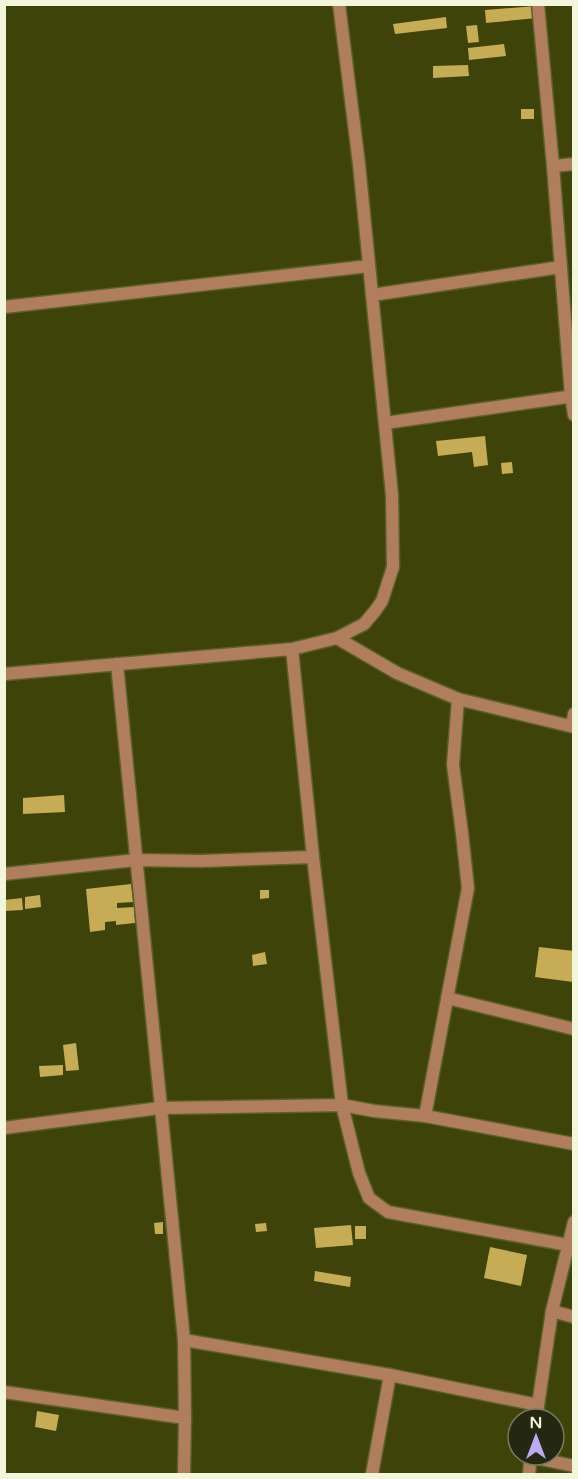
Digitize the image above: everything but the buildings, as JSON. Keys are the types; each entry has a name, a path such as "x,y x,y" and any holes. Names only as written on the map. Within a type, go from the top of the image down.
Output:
{"street":[{"path":"4,674 292,649 337,638 364,624 382,601 393,567 392,495 359,164 339,4"},
{"path":"538,4 573,416"},
{"path":"553,166 573,164"},
{"path":"4,307 369,266"},
{"path":"372,295 561,267"},
{"path":"385,423 572,396"},
{"path":"337,638 397,673 458,699 573,722"},
{"path":"292,649 342,1105 359,1173 369,1198 388,1212 568,1245"},
{"path":"117,664 184,1340 184,1474"},
{"path":"425,1116 468,888 453,765 458,699"},
{"path":"4,874 136,860 201,861 313,857"},
{"path":"447,998 573,1029"},
{"path":"4,1128 160,1108 342,1105 425,1116 573,1144"},
{"path":"184,1340 390,1375 538,1405 552,1311 573,1221"},
{"path":"552,1311 573,1317"},
{"path":"372,1474 390,1375"},
{"path":"4,1392 185,1418"}]}
